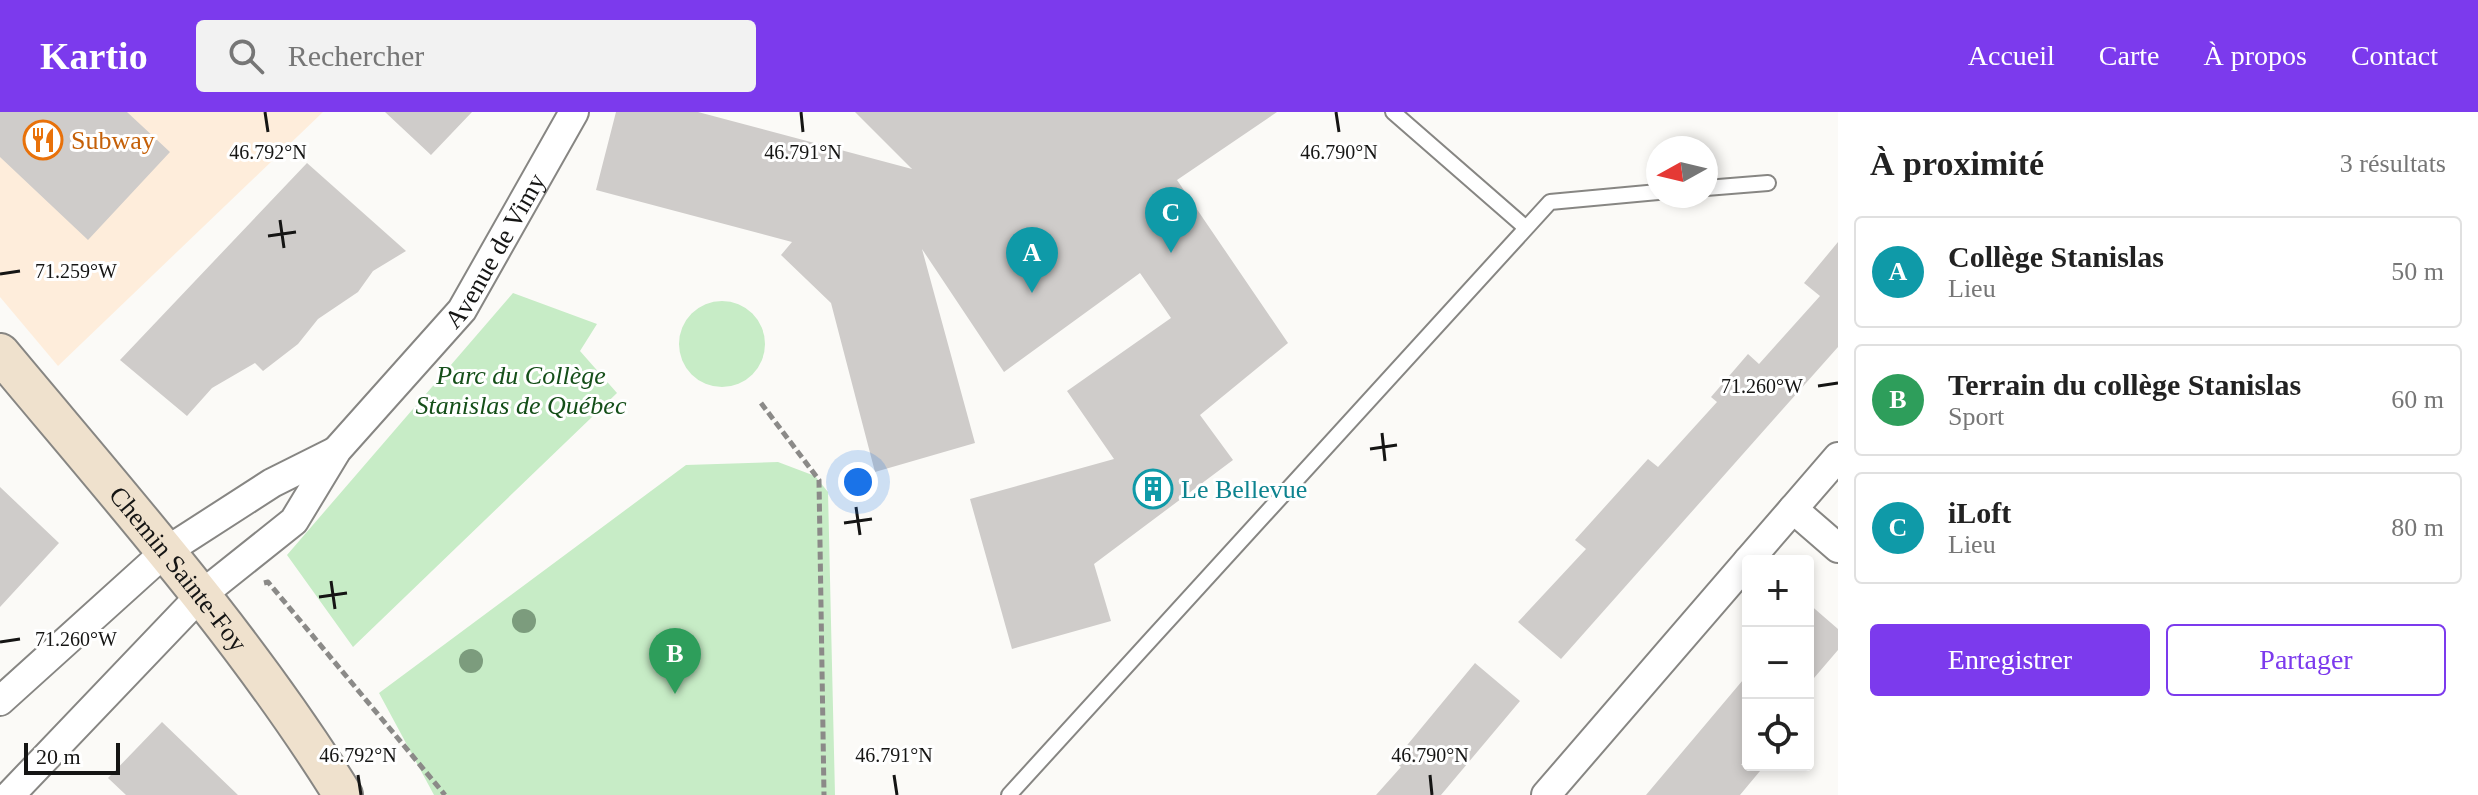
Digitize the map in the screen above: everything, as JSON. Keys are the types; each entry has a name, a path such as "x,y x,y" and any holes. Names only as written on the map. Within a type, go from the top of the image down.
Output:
{"main road":[{"name":"Chemin Sainte-Foy","path":"0,353 200,596 319,756 343,795"}],"street":[{"name":"Avenue de Vimy","path":"10,795 200,596 294,521 337,450 462,310 574,112"},
{"name":"Avenue de Vimy","path":"0,701 165,552 272,483 337,450"},
{"path":"1753,555 1838,457"},
{"path":"1793,509 1838,548"},
{"path":"1546,795 1742,568"}],"lane":[{"path":"1393,112 1526,228"},
{"path":"1718,187 1768,183"},
{"path":"1009,795 1550,202 1646,193"}],"path":[{"path":"761,403 819,480 824,795"},
{"path":"256,584 268,582 445,795"}],"shaded area":[{"path":"0,112 323,112 58,366 0,297"}],"green space":[{"name":"Parc du Collège Stanislas de Québec","path":"513,293 597,324 580,351 617,393 353,647 287,555"},
{"path":"722,301 739,304 753,313 762,327 765,344 762,361 753,375 739,384 722,387 705,384 691,375 682,361 679,344 682,327 691,313 705,304"},
{"path":"778,462 815,476 828,492 835,795 434,795 379,693 686,465"}],"building":[{"path":"0,112 127,112 170,152 88,240 0,157"},
{"path":"385,112 472,112 431,155"},
{"path":"616,112 698,112 912,169 855,112 1277,112 1177,180 1288,343 1200,415 1233,460 1094,564 1111,621 1012,649 970,499 1114,459 1067,391 1171,318 1140,273 1004,372 922,249 975,443 875,472 831,303 781,255 792,242 596,190"},
{"path":"307,163 406,251 373,271 358,292 318,319 298,344 263,371 255,363 212,388 187,416 120,360"},
{"path":"1838,242 1838,347 1561,659 1518,622 1586,549 1575,540 1648,459 1658,467 1717,402 1711,397 1748,354 1759,364 1820,296 1804,283"},
{"path":"0,487 59,543 0,607"},
{"path":"1814,608 1838,629 1838,650 1814,678"},
{"path":"1475,663 1520,701 1441,795 1376,795 1401,767 1394,761"},
{"path":"1742,681 1742,771 1760,771 1740,795 1646,795"},
{"path":"162,722 238,795 126,795 108,778"}],"place":[{"name":"Subway","path":"43,140"},
{"name":"iLoft","path":"1171,253"},
{"name":"Collège Stanislas","path":"1032,293"},
{"name":"Le Bellevue","path":"1153,489"},
{"name":"Terrain du collège Stanislas","path":"675,694"}]}
